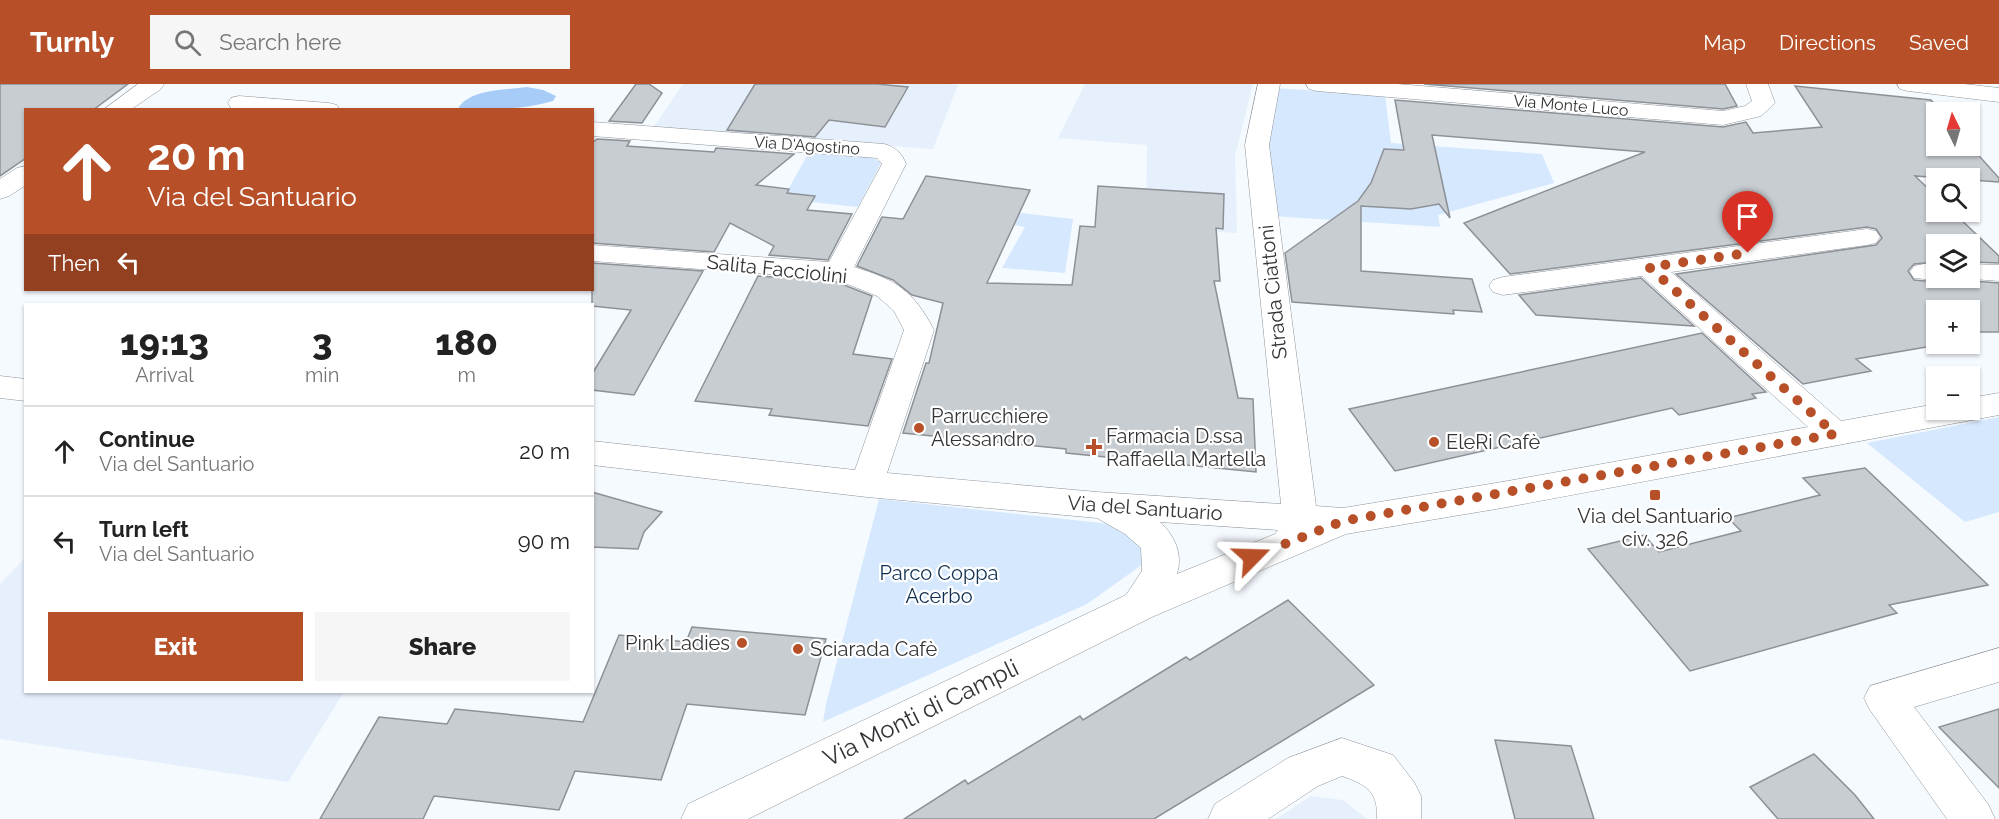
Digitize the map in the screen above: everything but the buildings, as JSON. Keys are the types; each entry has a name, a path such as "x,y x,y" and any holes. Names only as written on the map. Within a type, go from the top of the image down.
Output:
{"street":[{"path":"117,108 153,84"},
{"name":"Strada Ciattoni","path":"1269,84 1257,145 1311,521"},
{"name":"Via Monte Luco","path":"1317,84 1723,118 1753,111 1764,103 1757,84"},
{"path":"1908,84 1999,95"},
{"path":"239,103 303,108"},
{"name":"Via D'Agostino","path":"594,129 884,152 892,158 894,164 838,271"},
{"path":"0,191 24,174"},
{"path":"1503,286 1867,237"},
{"name":"Salita Facciolini","path":"594,253 838,271 868,281 903,300 919,330 867,484"},
{"path":"1649,267 1835,434"},
{"path":"1980,272 1999,273"},
{"path":"0,387 24,390"},
{"name":"Via del Santuario","path":"594,453 867,484 1097,505 1311,521 1835,434 1999,404"},
{"path":"1097,505 1142,525 1157,546 1161,565 1151,588 1139,606"},
{"name":"Via Monti di Campli","path":"703,819 1311,521"},
{"path":"1973,819 1884,698 1999,665"},
{"path":"1230,819 1303,772 1342,757 1378,769 1399,796 1399,819"}],"shaded area":[{"path":"683,84 958,85 933,149 653,128"},
{"path":"1085,84 1253,84 1235,156 1237,233 1146,228 1147,145 1058,138"},
{"path":"527,87 543,90 556,96 553,101 518,108 459,108 470,98 499,90"},
{"path":"24,559 24,693 343,693 288,782 0,739 0,584"},
{"path":"1311,796 1343,800 1367,819 1276,819"}],"green space":[{"path":"1273,88 1385,95 1391,143 1542,154 1554,183 1438,215 1440,227 1272,216 1266,135"},
{"path":"809,152 872,157 881,163 858,207 783,199"},
{"path":"975,208 1073,219 1065,273 1002,268 1025,227 971,218"},
{"path":"1999,417 1999,512 1965,522 1867,443"},
{"name":"Parco Coppa Acerbo","path":"879,499 1119,525 1142,542 1143,564 1087,604 823,722"}],"place":[{"name":"Parrucchiere Alessandro","path":"919,428"},
{"name":"EleRi Cafè","path":"1434,442"},
{"name":"Farmacia D.ssa Raffaella Martella","path":"1094,447"},
{"name":"Via del Santuario civ. 326","path":"1655,495"},
{"name":"Pink Ladies","path":"742,643"},
{"name":"Sciarada Cafè","path":"798,649"}],"route":[{"path":"1252,557 1343,521 1502,495 1835,434 1649,267 1748,253"}]}
